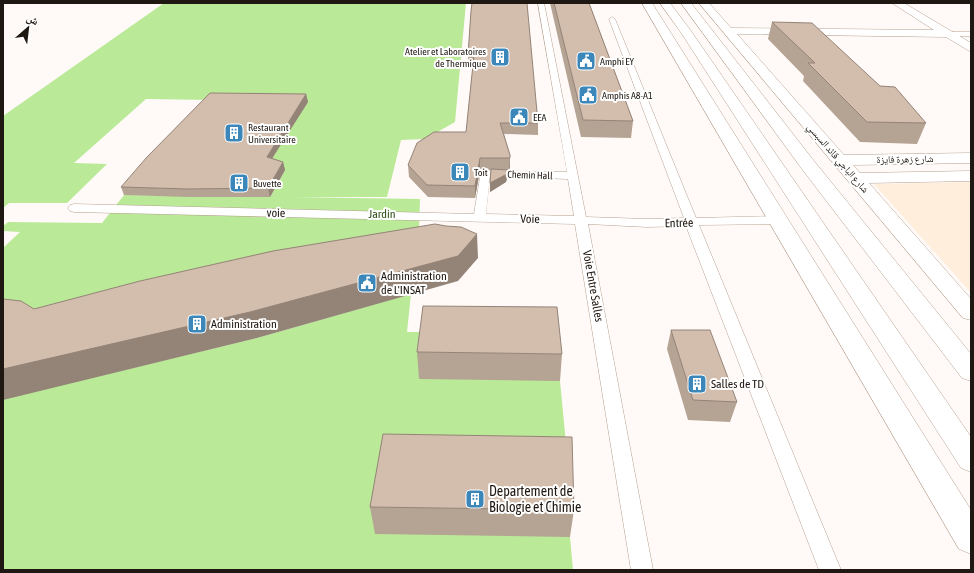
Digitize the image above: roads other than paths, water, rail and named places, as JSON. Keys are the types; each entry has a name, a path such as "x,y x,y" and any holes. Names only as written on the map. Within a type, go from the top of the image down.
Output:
{"street":[{"path":"647,3 971,539"},
{"path":"665,3 687,32 971,460"},
{"path":"686,3 808,165 971,372"},
{"name":"شارع الباجي قائد السبسي","path":"704,3 971,313"},
{"path":"897,3 971,48"},
{"path":"728,31 948,34"},
{"name":"شارع زهرة فايزة","path":"838,160 971,158"},
{"name":"شارع زهرة فايزة","path":"856,178 971,176"}],"lane":[{"name":"Voie Entre Salles","path":"541,3 581,220 642,570"},
{"path":"612,19 830,570"},
{"path":"948,34 971,34"},
{"name":"Chemin Hall","path":"479,218 485,173 573,176"},
{"name":"voie","path":"74,208 479,218"},
{"name":"Voie","path":"479,218 581,220"},
{"name":"Entrée","path":"581,220 647,223 778,220"}],"place":[{"name":"Atelier et Laboratoires de Thermique","path":"500,57"},
{"name":"Amphi EY","path":"586,61"},
{"name":"Amphis A8-A1","path":"588,95"},
{"name":"EEA","path":"519,117"},
{"name":"Restaurant Universitaire","path":"234,133"},
{"name":"Toit","path":"460,172"},
{"name":"Buvette","path":"239,183"},
{"name":"Administration de L'INSAT","path":"367,283"},
{"name":"Administration","path":"197,324"},
{"name":"Salles de TD","path":"697,384"},
{"name":"Departement de Biologie et Chimie","path":"475,499"}],"park label":[{"name":"Jardin","path":"382,214"}]}
